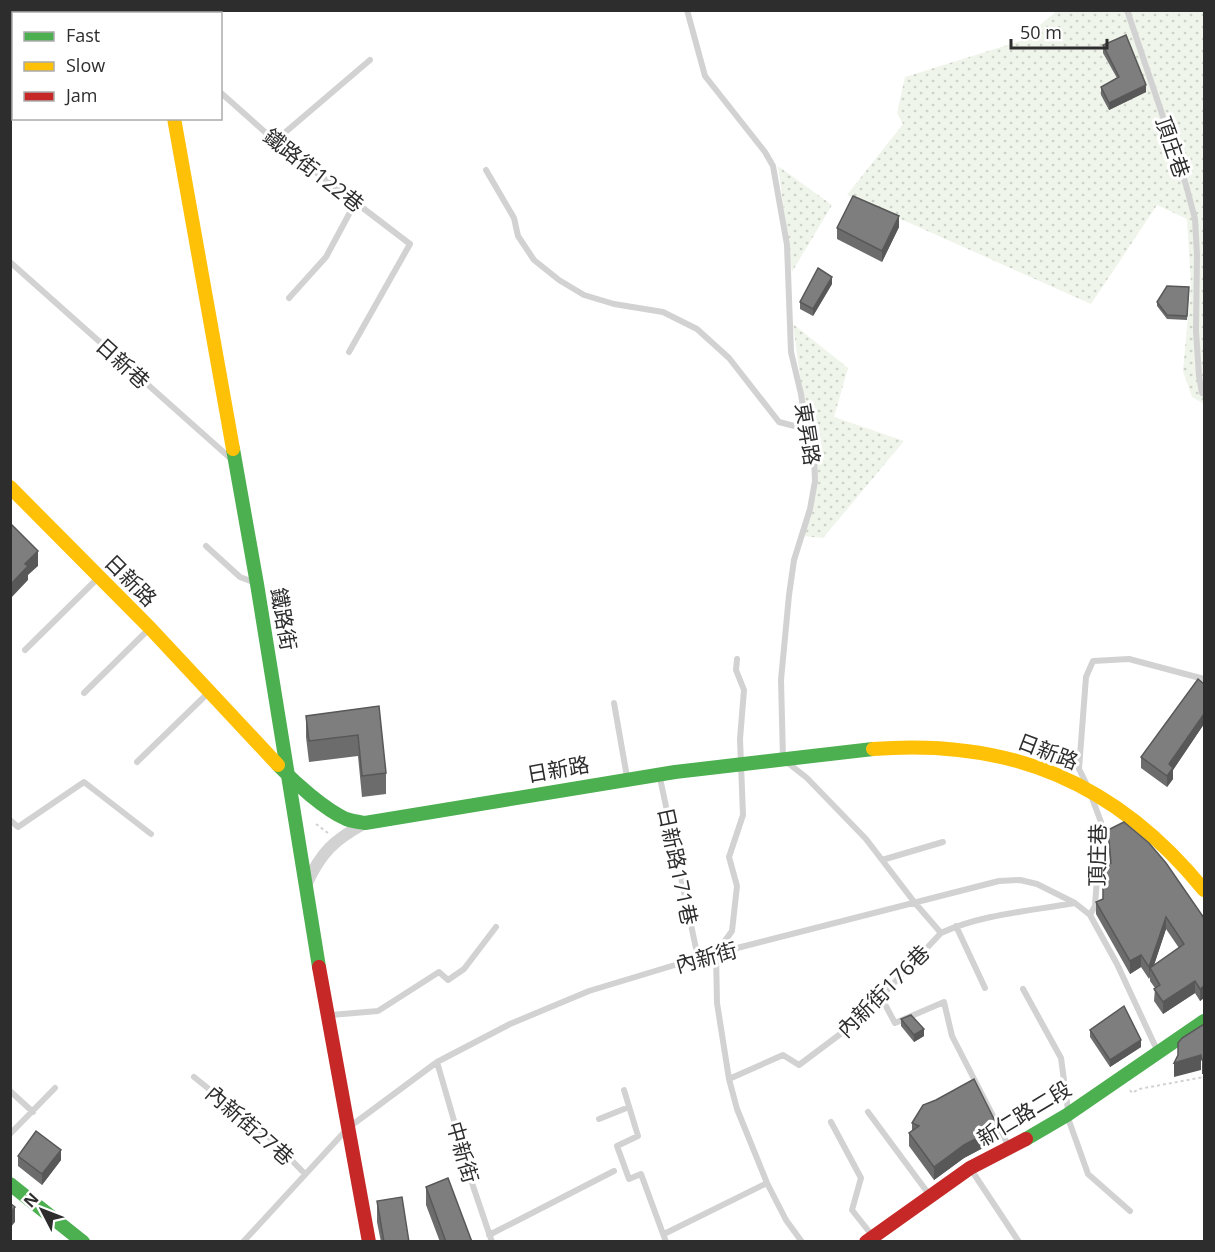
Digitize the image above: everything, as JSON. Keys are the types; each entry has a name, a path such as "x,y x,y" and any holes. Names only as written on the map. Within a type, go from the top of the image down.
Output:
{"street":[{"name":"鐵路街","path":"174,120 257,584 327,1016 369,1242"},
{"name":"日新路","path":"10,487 150,628 288,776 331,810 347,819 365,823 627,778 742,763 898,746 951,747 1005,757 1059,776 1089,790 1117,806 1150,832 1175,855 1204,890"},
{"path":"306,886 327,848 365,823"},
{"name":"新仁路二段","path":"872,1240 970,1168 1068,1114 1204,1021"},
{"path":"10,1184 40,1214 83,1242"}],"lane":[{"name":"東昇路","path":"687,10 705,76 765,152 773,166 787,245 791,352 814,458 814,481 810,509 795,560 789,595 781,680 783,759"},
{"name":"頂庄巷","path":"1127,10 1183,175 1195,219 1196,331 1199,376 1204,394"},
{"path":"275,141 370,60"},
{"name":"鐵路街122巷","path":"222,94 275,141 410,243 349,352"},
{"path":"486,170 514,218 518,236 534,260 559,280 584,295 614,304 663,312 697,329 729,358 779,422 806,429"},
{"path":"289,298 326,257 355,202"},
{"name":"日新巷","path":"10,262 236,464"},
{"path":"206,546 240,577 257,584"},
{"path":"25,650 98,578"},
{"path":"84,693 150,628"},
{"path":"737,659 736,670 744,690 740,739 743,815 729,857 738,886 732,931 716,953 717,1003 729,1079 737,1109 767,1183 786,1220 802,1242"},
{"name":"頂庄巷","path":"1090,915 1095,906 1101,822 1079,769 1086,677 1093,661 1129,659 1204,679"},
{"path":"137,762 210,692"},
{"path":"614,703 627,778"},
{"path":"783,759 807,778 866,838 915,903"},
{"name":"日新路171巷","path":"659,774 698,957"},
{"path":"10,820 18,827 84,782 151,834"},
{"path":"882,860 943,842"},
{"name":"內新街","path":"243,1242 348,1128 437,1062 510,1024 589,991 698,957 999,880 1020,880 1049,888 1090,915 1117,964 1158,1052"},
{"name":"內新街176巷","path":"915,903 941,933"},
{"name":"內新街176巷","path":"729,1079 783,1055 799,1065 851,1027 941,933 956,926 1075,903"},
{"path":"956,926 986,988"},
{"path":"327,1016 378,1011 440,972 448,980 464,969 496,927"},
{"path":"1023,989 1061,1059 1068,1114 1088,1174 1130,1210"},
{"path":"881,997 895,1023 944,1002 952,1036 1010,1148"},
{"name":"中新街","path":"437,1062 491,1238"},
{"name":"內新街27巷","path":"194,1077 271,1139 305,1174"},
{"path":"10,1134 55,1088"},
{"path":"624,1090 638,1136 617,1146 629,1179 641,1174 666,1242"},
{"path":"10,1091 33,1112"},
{"path":"599,1119 629,1107"},
{"path":"868,1112 930,1196"},
{"path":"831,1122 861,1178 852,1210 872,1240"},
{"path":"970,1168 1019,1242"},
{"path":"491,1238 614,1170"},
{"path":"664,1234 767,1183"}],"path":[{"path":"310,826 322,822"},
{"path":"316,824 331,835"},
{"path":"1122,1076 1132,1093 1139,1089 1204,1077"}],"shaded area":[{"path":"1057,11 1204,11 1204,404 1192,397 1183,371 1191,285 1187,219 1157,205 1091,304 847,195 903,124 897,113 905,77 1020,41"},
{"path":"778,166 832,205 792,272"},
{"path":"793,324 848,368 834,417 904,441 823,538 802,536 814,481"}],"building":[{"path":"1126,35 1146,85 1109,103 1101,87 1119,77 1103,45"},
{"path":"853,196 899,216 882,251 837,228"},
{"path":"818,268 832,277 813,309 800,302"},
{"path":"1167,286 1189,287 1187,316 1167,315 1157,302"},
{"path":"10,523 38,551 25,564 28,566 11,584 10,583"},
{"path":"1198,679 1204,684 1204,714 1169,764 1173,768 1167,776 1141,757"},
{"path":"379,706 386,773 362,776 358,735 309,741 306,716"},
{"path":"1124,822 1149,843 1166,863 1204,918 1204,986 1200,989 1195,981 1163,1002 1154,989 1160,985 1150,968 1184,944 1166,917 1149,967 1141,955 1130,961 1096,902 1103,899 1103,867 1111,863 1108,830"},
{"path":"1124,1006 1141,1040 1110,1060 1090,1030"},
{"path":"911,1015 924,1029 914,1035 901,1019"},
{"path":"1204,1024 1204,1059 1202,1060 1201,1055 1174,1063 1178,1055 1178,1043"},
{"path":"974,1079 998,1127 964,1145 934,1167 909,1133 919,1126 912,1123 923,1105"},
{"path":"36,1131 61,1150 42,1174 18,1156"},
{"path":"448,1178 472,1242 446,1242 426,1187"},
{"path":"402,1197 409,1242 384,1242 377,1201"},
{"path":"10,1203 15,1207 10,1213"}],"traffic: fast":[{"path":"233,449 319,967"},
{"path":"278,765 328,809 346,819 365,823 675,772 873,749"},
{"path":"1026,1139 1067,1115 1204,1021"},
{"path":"10,1184 83,1242"}],"traffic: slow":[{"path":"174,120 233,449"},
{"path":"10,487 150,628 278,765"},
{"path":"873,749 923,748 971,751 1015,761 1058,775 1097,795 1135,821 1170,853 1204,890"}],"traffic: jam":[{"path":"319,967 369,1242"},
{"path":"866,1242 970,1168 1026,1139"}]}
